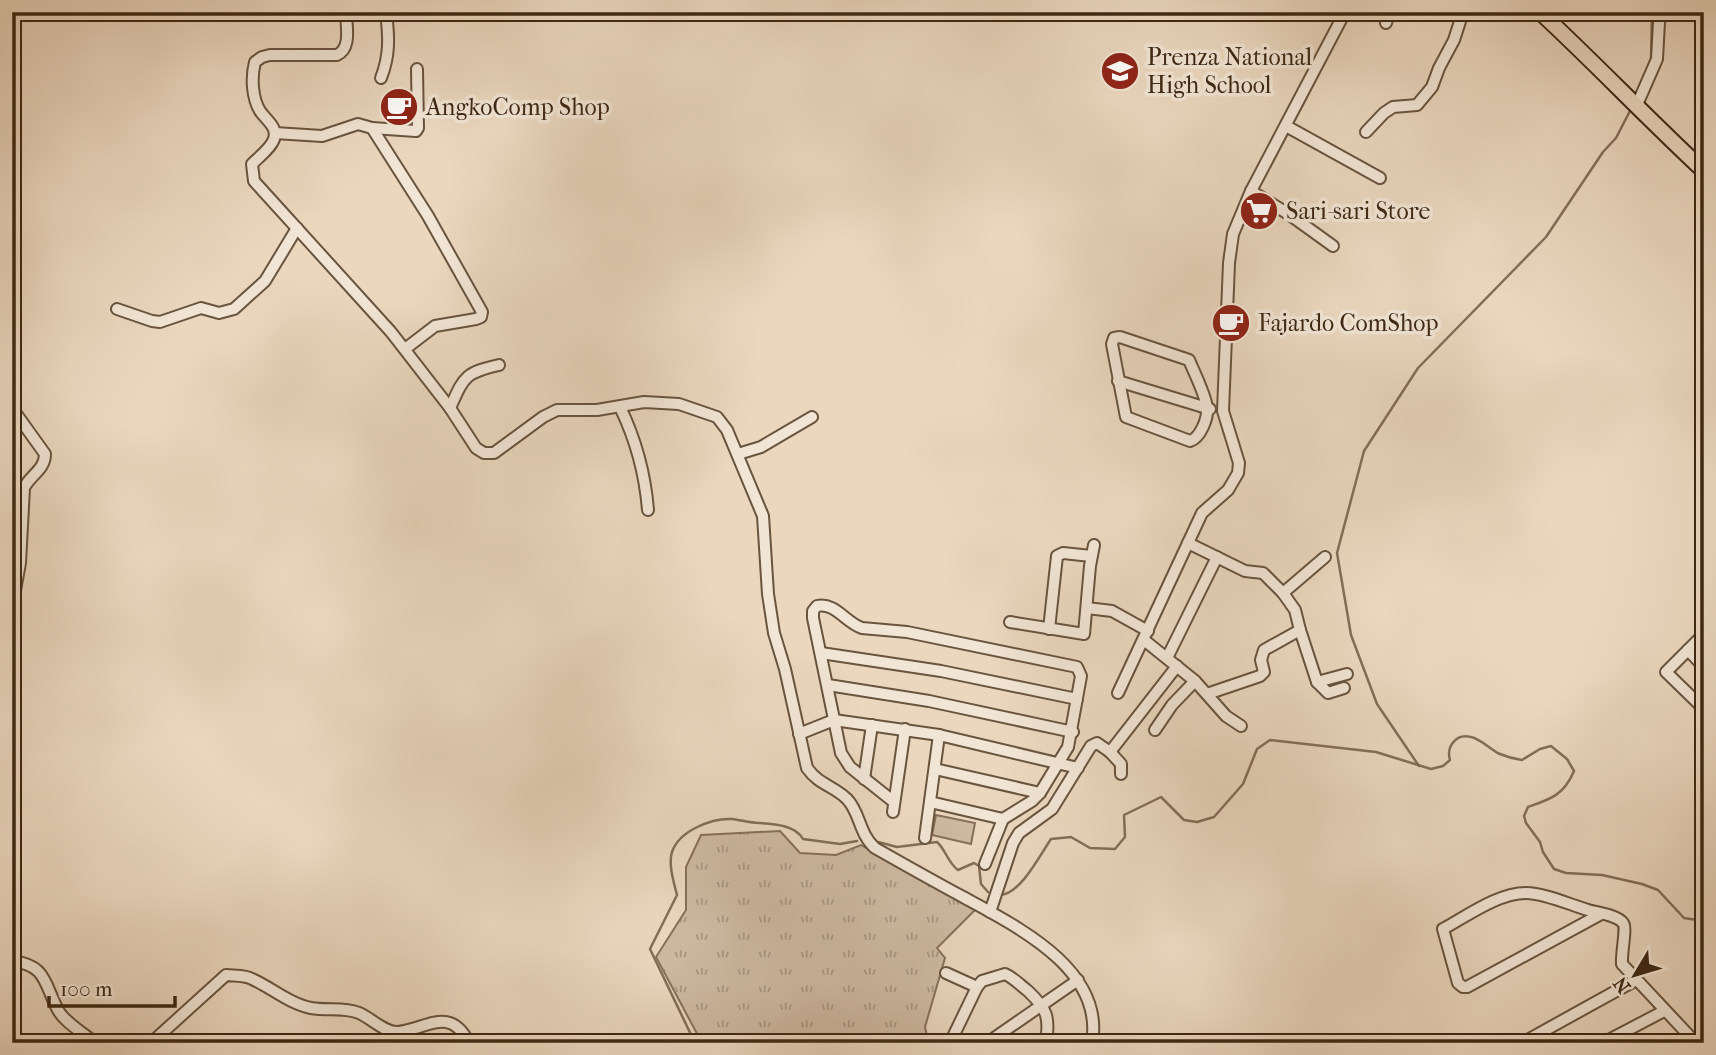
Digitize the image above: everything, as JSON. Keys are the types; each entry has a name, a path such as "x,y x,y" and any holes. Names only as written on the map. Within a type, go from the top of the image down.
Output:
{"main road":[{"path":"1540,12 1607,74 1636,107 1704,171"}],"street":[{"path":"346,12 346,47 342,53 270,55 255,62 253,79 256,102 275,133 273,142 253,164 252,176 260,189 347,281 405,349 476,447 488,455 557,410 597,410 644,402 679,404 703,410 723,423 763,516 768,594 774,633 785,668 807,768 815,779 847,799 861,831 875,848 1025,931 1054,955 1077,980 1088,1000 1094,1032 1092,1043"},
{"path":"381,78 390,43 386,12"},
{"path":"1118,693 1205,509 1221,498 1238,473 1237,450 1223,411 1233,234 1251,191 1345,12"},
{"path":"1366,132 1384,113 1401,105 1417,105 1428,94 1454,40 1463,12"},
{"path":"1636,107 1657,59 1658,22 1662,12"},
{"path":"275,133 322,136 358,124 372,128 416,131 416,69"},
{"path":"1286,126 1380,178"},
{"path":"372,128 428,216 482,312 481,317 475,319 435,326 405,349"},
{"path":"1251,191 1333,246"},
{"path":"117,309 160,322 201,308 219,313 234,309 265,281 298,228"},
{"path":"1117,337 1187,359 1207,409 1199,436 1190,441 1127,419 1112,344 1117,337"},
{"path":"450,408 466,376 477,370 499,365"},
{"path":"1118,381 1207,409 1223,411"},
{"path":"620,407 632,433 645,482 648,510"},
{"path":"12,408 45,454 42,468 28,480 24,488 20,563 12,607"},
{"path":"738,454 761,447 812,417"},
{"path":"1188,543 1245,571 1266,574 1295,610 1317,682 1328,693 1344,688"},
{"path":"1010,622 1049,629 1084,634 1093,550 1057,556 1049,629"},
{"path":"1167,658 1217,557"},
{"path":"1283,593 1325,557"},
{"path":"905,729 893,807 844,760 813,618 813,611 817,606 827,606 862,628 907,632 1077,667 1082,676 1071,741 1040,793 1031,802 1003,819 985,864"},
{"path":"1087,608 1111,611 1146,636 1195,681 1226,716 1241,726"},
{"path":"1207,694 1260,676 1264,671 1261,660 1264,650 1300,630"},
{"path":"1704,634 1666,672 1704,709"},
{"path":"1688,650 1704,667"},
{"path":"821,653 941,671 1077,699"},
{"path":"1110,752 1177,666"},
{"path":"1317,682 1347,674"},
{"path":"1155,730 1172,705 1195,681"},
{"path":"828,685 929,701 1073,732"},
{"path":"799,734 834,720 939,735 1078,768"},
{"path":"864,779 872,725"},
{"path":"925,838 939,735"},
{"path":"990,912 1013,843 1020,833 1052,809 1094,744 1099,744 1110,752 1121,764 1121,774"},
{"path":"934,769 1040,793"},
{"path":"930,802 1003,819"},
{"path":"1601,914 1467,987 1458,982 1443,929 1505,897 1529,893 1601,914 1622,921 1625,926 1622,964 1696,1043"},
{"path":"12,961 25,962 35,968 42,975 62,1016 95,1043"},
{"path":"946,973 977,987"},
{"path":"950,1043 977,987 982,981 1005,974 1043,1005 1049,1023 1046,1043"},
{"path":"151,1043 226,975 250,978 310,1008 358,1013 392,1032 429,1022 450,1023 463,1032 468,1043"},
{"path":"987,1043 1077,980"},
{"path":"1522,1043 1636,981"},
{"path":"1603,1043 1664,1011"}],"green space":[{"path":"936,815 975,823 971,844 932,835"},
{"path":"780,831 800,853 836,855 861,845 975,910 937,948 945,958 925,1027 927,1036 924,1043 702,1043 656,957 686,910 686,867 701,835"}],"waterway":[{"path":"1651,61 1652,12"},
{"path":"1419,766 1377,704 1351,635 1337,553 1364,451 1418,368 1546,237 1603,152 1616,138 1631,109"},
{"path":"1001,895 1016,888 1023,881 1051,839 1071,837 1090,848 1115,849 1125,837 1124,815 1161,797 1184,820 1197,822 1214,817 1243,784 1257,749 1270,740 1376,752 1431,769 1443,766 1450,760 1449,750 1453,742 1466,736 1475,738 1500,754 1522,760 1551,746 1567,759 1574,771 1566,786 1550,798 1528,807 1524,816 1554,869 1566,873 1602,875 1642,884 1658,890 1684,918 1704,921"},
{"path":"695,1043 650,949 677,895 671,862 672,852 681,838 706,823 732,819 784,826 803,839 840,844 857,841"},
{"path":"878,842 897,847 937,842 958,870 974,863 979,866 981,884 988,892"}],"place":[{"name":"Prenza National High School","path":"1120,71"},
{"name":"AngkoComp Shop","path":"399,107"},
{"name":"Sari-sari Store","path":"1259,211"},
{"name":"Fajardo ComShop","path":"1231,323"}]}
